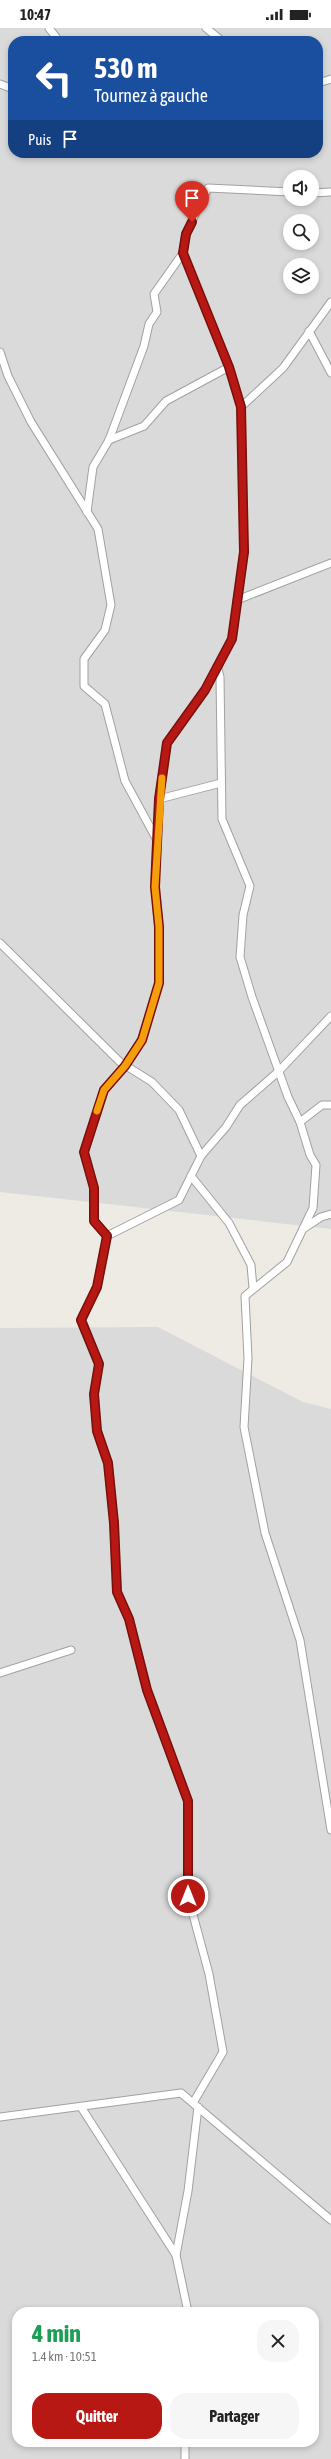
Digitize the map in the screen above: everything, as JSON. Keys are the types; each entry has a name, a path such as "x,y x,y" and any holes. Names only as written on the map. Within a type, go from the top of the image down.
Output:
{"street":[{"path":"49,28 55,36"},
{"path":"206,28 216,36"},
{"path":"87,512 93,467 110,440 144,346 149,324 157,312 154,294 183,253 186,234 208,188 283,192"},
{"path":"319,193 331,192"},
{"path":"107,1236 94,1221 94,1188 84,1152 104,1090 125,1066 142,1040 159,983 159,927 155,887 159,799 167,743 205,690 232,639 244,552 241,407 229,367 183,253"},
{"path":"241,407 283,368 331,302"},
{"path":"309,331 331,373"},
{"path":"0,352 8,376 31,422 98,529 111,605 105,630 84,659 84,686 105,704 125,781 157,840"},
{"path":"110,440 144,426 166,402 229,367"},
{"path":"237,600 331,563"},
{"path":"218,666 220,677 222,819 250,886 243,915 240,957 252,998 288,1096 300,1122 310,1155 316,1165 313,1208 301,1230 287,1262 245,1296 248,1358 244,1426 265,1534 300,1640 331,1830"},
{"path":"159,799 221,783"},
{"path":"0,943 125,1066 152,1082 179,1110 201,1156"},
{"path":"107,1236 179,1200 201,1156 226,1127 240,1105 279,1071 331,1016"},
{"path":"300,1122 322,1106 331,1105"},
{"path":"191,1176 230,1223 251,1265 253,1288"},
{"path":"301,1230 321,1217 331,1214"},
{"path":"107,1236 97,1287 81,1320 99,1364 94,1394 97,1431 108,1463 114,1523 117,1592 129,1619 147,1690 188,1801 188,1896 209,1974 223,2052 196,2105 188,2191 176,2255"},
{"path":"0,1673 71,1650"},
{"path":"0,2116 181,2093 331,2220"},
{"path":"81,2106 176,2255 187,2307"},
{"path":"185,2447 185,2459"}],"shaded area":[{"path":"0,28 331,28 331,1229 0,1192"},
{"path":"158,1327 303,1402 331,1409 331,2459 0,2459 0,1328"}],"slow traffic":[{"path":"97,1111 104,1090 115,1074 125,1066 142,1040 159,983 159,927 155,887 159,799 162,778"}],"route":[{"path":"188,1896 188,1801 147,1690 129,1619 117,1592 114,1523 108,1463 97,1431 94,1394 99,1364 81,1320 97,1287 102,1252 107,1236 94,1221 94,1188 84,1152 104,1090 115,1074 125,1066 142,1040 159,983 159,927 155,887 159,799 167,743 205,690 232,639 244,552 241,407 229,367 183,253 186,234 192,222"}]}
